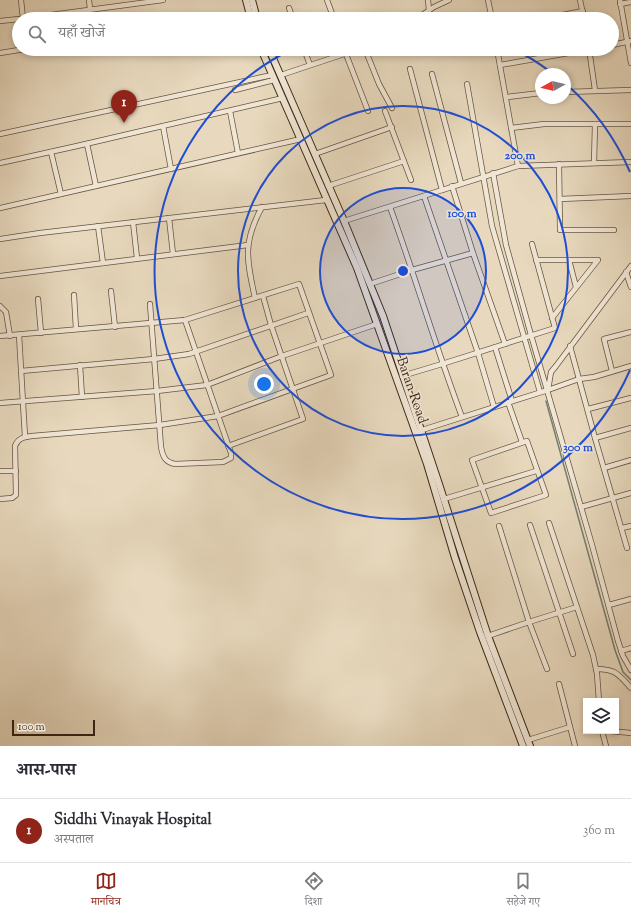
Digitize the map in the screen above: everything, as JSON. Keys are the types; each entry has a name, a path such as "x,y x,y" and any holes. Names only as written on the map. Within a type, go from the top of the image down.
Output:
{"main road":[{"path":"246,0 249,12"},
{"path":"252,0 255,12"},
{"name":"Baran Road","path":"264,56 357,268 444,499 523,746"},
{"name":"Baran Road","path":"272,56 344,221 382,316 402,376 465,588 505,690 529,743"}],"street":[{"path":"21,0 22,12"},
{"path":"89,0 90,9"},
{"path":"70,12 163,0"},
{"path":"328,0 332,12"},
{"path":"428,0 429,10"},
{"path":"426,12 449,0"},
{"path":"488,0 491,12"},
{"path":"578,12 583,11 580,0"},
{"path":"631,2 620,2 629,42 631,63"},
{"path":"289,8 290,12"},
{"path":"0,21 12,20"},
{"path":"619,44 629,42"},
{"path":"0,53 12,51"},
{"path":"307,56 310,65"},
{"path":"280,75 332,56"},
{"path":"346,56 368,111"},
{"path":"368,56 379,84 392,108"},
{"path":"498,56 507,97 518,166"},
{"path":"500,64 548,56"},
{"path":"591,56 595,90"},
{"path":"410,69 442,190"},
{"path":"432,74 461,183"},
{"path":"235,90 273,77"},
{"path":"0,134 273,77"},
{"path":"467,84 492,226 540,392"},
{"path":"571,92 631,90"},
{"path":"507,97 535,94"},
{"path":"0,162 87,144 283,98"},
{"path":"230,111 238,153"},
{"path":"385,111 411,180"},
{"path":"512,128 544,124 631,124"},
{"path":"594,163 595,124"},
{"path":"162,126 171,169"},
{"path":"315,154 392,127"},
{"path":"0,208 301,139"},
{"path":"87,144 96,186"},
{"path":"51,152 61,194"},
{"path":"328,186 404,161"},
{"path":"344,221 518,166 631,162"},
{"path":"559,164 560,230 614,230"},
{"path":"493,173 506,245 621,651 631,670"},
{"path":"452,186 505,344"},
{"path":"424,196 447,260 494,406"},
{"path":"560,199 631,196"},
{"path":"0,239 98,226 326,200"},
{"path":"255,298 248,260 248,245 254,223 262,207"},
{"path":"390,207 442,364 462,417"},
{"path":"169,218 173,254"},
{"path":"132,222 137,258"},
{"path":"98,226 102,263"},
{"path":"402,376 555,328 532,244"},
{"path":"0,276 248,245"},
{"path":"370,284 412,270 474,253"},
{"path":"536,260 598,260 552,318"},
{"path":"569,260 576,287"},
{"path":"548,390 551,372 631,266"},
{"path":"626,272 631,287"},
{"path":"0,336 185,320 299,284 331,375 218,416 160,425 25,437 18,440 15,446 15,496 12,498 0,499"},
{"path":"111,291 115,326"},
{"path":"74,294 76,329"},
{"path":"228,446 303,419 271,325 263,296"},
{"path":"38,300 41,333"},
{"path":"150,304 162,453 164,459 169,463 175,464 223,462 231,458 231,454 185,320"},
{"path":"0,306 6,312 10,336"},
{"path":"21,371 154,359 197,352 308,313"},
{"path":"0,403 157,391 207,385 282,356 378,324"},
{"path":"612,371 604,339 631,332"},
{"path":"19,335 25,437"},
{"path":"570,346 627,548"},
{"path":"495,347 522,442"},
{"path":"80,365 82,396"},
{"path":"418,431 510,401 631,366"},
{"path":"588,409 631,398"},
{"path":"595,438 631,428"},
{"path":"527,441 536,471 546,495 491,514 472,460 527,441"},
{"path":"604,468 631,460"},
{"path":"0,471 16,471"},
{"path":"444,499 536,471"},
{"path":"581,507 631,493"},
{"path":"549,523 596,669 599,698"},
{"path":"530,525 573,654"},
{"path":"499,526 529,622 547,669"},
{"path":"622,528 631,526"},
{"path":"608,604 631,599"},
{"path":"488,636 576,607"},
{"path":"621,651 631,648"},
{"path":"596,669 612,670 631,688"},
{"path":"559,684 575,746"},
{"path":"529,743 570,727"},
{"path":"619,732 631,733"},
{"path":"603,734 606,746"}],"waterway":[{"path":"546,401 615,650 623,672 631,680"}],"place":[{"name":"Siddhi Vinayak Hospital","path":"124,123"}]}
